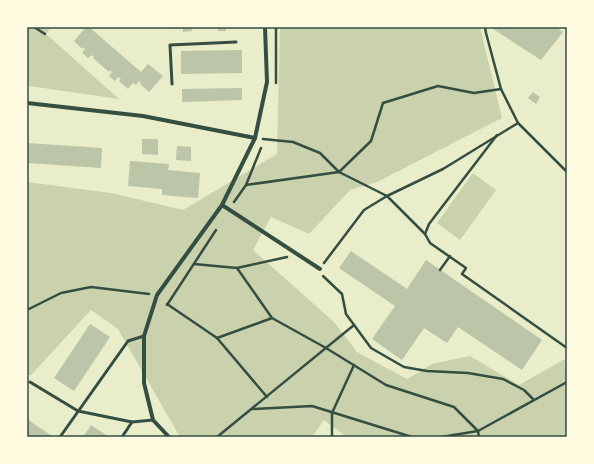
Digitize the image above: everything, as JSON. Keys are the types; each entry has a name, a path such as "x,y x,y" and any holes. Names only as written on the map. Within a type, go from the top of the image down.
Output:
{"street":[{"path":"169,437 153,420 144,383 144,336 157,295 222,205 255,138 267,82 265,27"},
{"path":"27,103 143,116 255,138"},
{"path":"222,205 320,269"}],"lane":[{"path":"172,84 170,45 236,42"},
{"path":"60,437 128,341 144,336"},
{"path":"30,382 78,411 132,422 153,420"},
{"path":"122,437 132,422"}],"path":[{"path":"34,27 45,34"},
{"path":"485,27 501,89 518,122 567,172"},
{"path":"246,185 339,172 371,141 383,104 438,86 474,93 501,89"},
{"path":"518,122 442,169 387,196 364,210 320,269 321,274 342,294 346,314 371,348 404,367 427,371 468,374 503,379 524,390 533,400"},
{"path":"425,234 429,224 497,135"},
{"path":"255,138 293,142 320,153 339,172 387,196 425,234 430,243 466,268 462,274 567,348"},
{"path":"194,264 237,268 298,255"},
{"path":"440,270 450,256"},
{"path":"237,268 272,318 326,348 386,385 454,407 478,431 479,437"},
{"path":"27,310 62,292 91,287 157,295 167,305 217,338 267,397"},
{"path":"217,338 272,318"},
{"path":"217,437 354,324"},
{"path":"332,437 332,413 354,365"},
{"path":"442,437 478,431 567,382"},
{"path":"252,409 312,406 412,437"}],"green space":[{"path":"27,27 51,27 46,34 119,99 29,86 27,79"},
{"path":"280,27 480,27 502,118 377,182 350,190 309,234 271,217 253,250 334,322 357,352 407,379 432,364 470,356 519,385 567,358 567,437 347,437 324,420 312,437 180,437 118,329 91,310 31,375 27,375 27,182 111,193 183,210 277,154"},
{"path":"473,173 496,190 460,240 437,223"}],"building":[{"path":"86,27 89,27 141,72 148,64 163,76 149,92 140,84 141,83 139,81 136,85 133,83 128,89 119,81 121,79 118,77 115,81 109,76 112,72 110,70 109,72 93,58 94,57 92,55 88,58 82,53 85,49 83,47 82,49 74,41"},
{"path":"170,27 180,27 180,29 170,29"},
{"path":"183,27 191,27 192,31 183,32"},
{"path":"218,27 226,27 226,31 218,31"},
{"path":"490,27 556,27 563,32 541,60"},
{"path":"242,50 242,73 181,74 181,51"},
{"path":"242,88 242,100 182,102 182,89"},
{"path":"533,92 540,97 536,104 528,98"},
{"path":"142,139 158,139 158,155 142,154"},
{"path":"27,143 102,148 101,168 27,163"},
{"path":"177,146 191,147 191,161 176,160"},
{"path":"130,161 169,164 168,170 200,173 198,198 162,195 162,189 128,186"},
{"path":"351,251 407,289 426,260 542,340 522,370 458,327 447,343 424,328 402,360 372,339 395,306 339,268"},
{"path":"90,324 110,337 74,391 54,378"},
{"path":"27,419 52,436 52,437 27,437"},
{"path":"91,425 109,437 83,437"}]}
